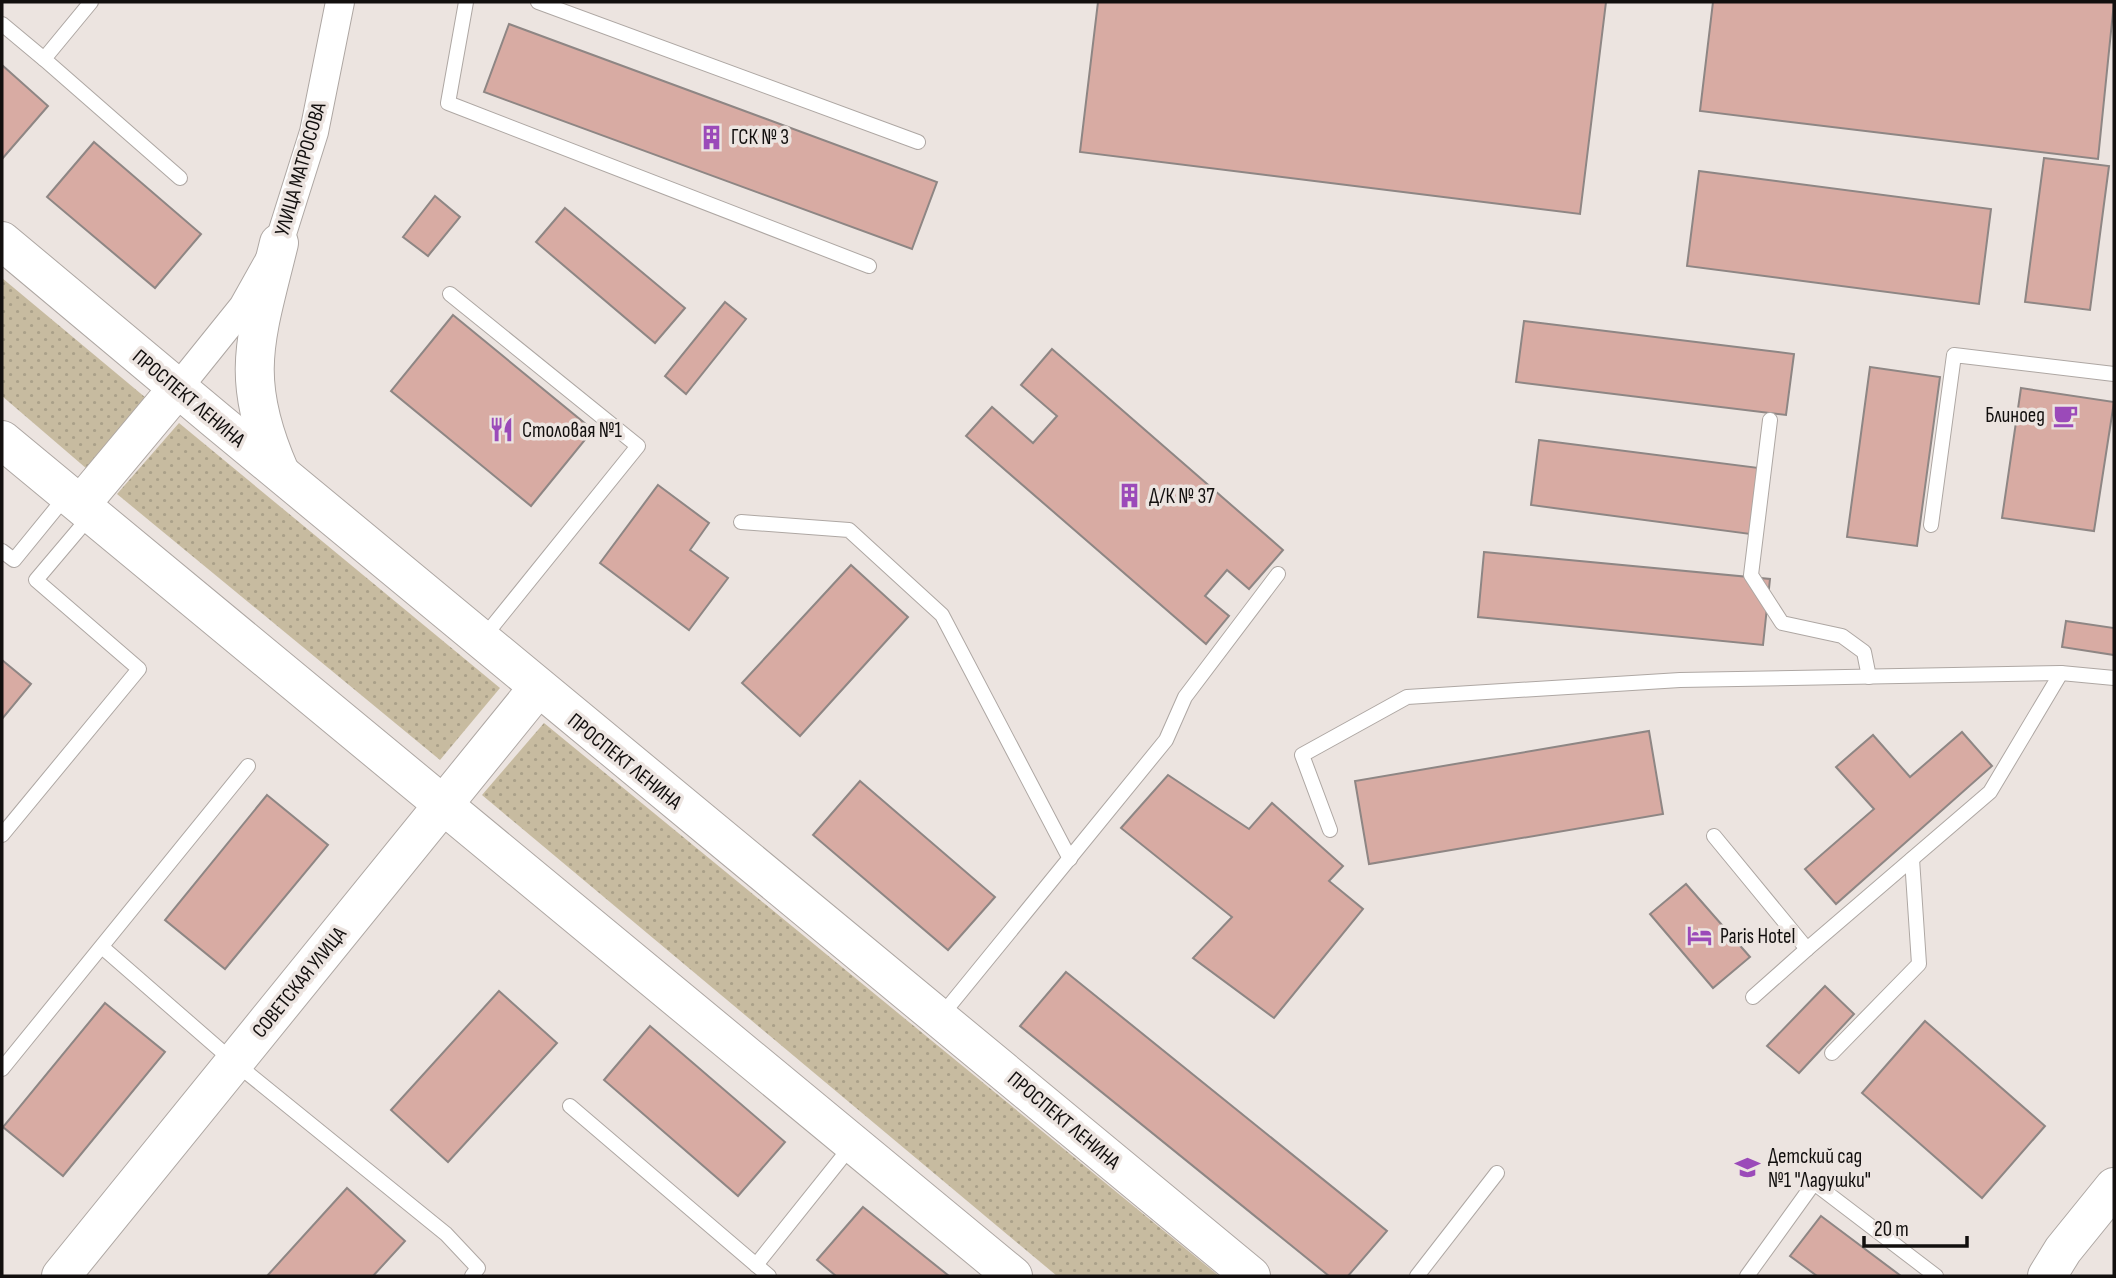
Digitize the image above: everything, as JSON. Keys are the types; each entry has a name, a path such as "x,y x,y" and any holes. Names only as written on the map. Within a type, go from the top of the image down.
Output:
{"street":[{"name":"УЛИЦА МАТРОСОВА","path":"177,389 243,307 279,243 314,132 340,2"},
{"name":"ПРОСПЕКТ ЛЕНИНА","path":"2,241 537,689 940,1017 1251,1276"},
{"path":"279,243 256,337 253,378 267,441 282,477"},
{"path":"80,504 177,389"},
{"path":"2,440 1013,1276"},
{"name":"СОВЕТСКАЯ УЛИЦА","path":"61,1276 537,689"},
{"path":"2047,1276 2063,1250 2114,1187"}],"lane":[{"path":"44,59 91,2"},
{"path":"466,2 448,103 869,266"},
{"path":"538,2 918,142"},
{"path":"2,24 180,178"},
{"path":"450,294 638,446 480,641"},
{"path":"1931,525 1954,355 2114,374"},
{"path":"1770,420 1751,575 1782,623 1842,636 1864,652 1869,677"},
{"path":"2,551 14,561 80,504"},
{"path":"2,835 139,669 36,580 80,504"},
{"path":"741,522 849,530 942,615 1070,859"},
{"path":"940,1017 1166,740 1185,697 1278,574"},
{"path":"1754,996 1990,792 2061,673"},
{"path":"1329,830 1302,755 1406,697 1680,680 2061,673 2114,678"},
{"path":"2,1069 248,766"},
{"path":"1714,836 1807,949"},
{"path":"1832,1053 1919,964 1912,859"},
{"path":"102,947 234,1062 446,1234 478,1268 472,1276"},
{"path":"570,1106 769,1276"},
{"path":"756,1265 853,1144"},
{"path":"1417,1276 1497,1173"},
{"path":"1746,1276 1814,1183 1933,1276"}],"shaded area":[{"path":"2,278 146,398 87,469 2,396"},
{"path":"179,423 500,688 440,760 117,494"},
{"path":"544,723 1219,1276 1057,1276 482,795"}],"building":[{"path":"1098,2 1606,2 1580,214 1080,152"},
{"path":"1713,2 2114,2 2098,159 1700,111"},
{"name":"ГСК № 3","path":"509,24 937,182 912,249 484,92"},
{"path":"2,65 48,106 2,159"},
{"path":"94,142 201,234 155,288 47,197"},
{"path":"2044,158 2109,166 2090,310 2025,302"},
{"path":"1699,171 1991,209 1979,304 1687,266"},
{"path":"435,196 460,217 428,256 403,237"},
{"path":"565,208 685,308 655,343 536,242"},
{"path":"725,302 746,319 686,394 665,376"},
{"path":"453,315 593,430 531,506 391,391"},
{"path":"1524,321 1794,354 1786,415 1516,382"},
{"name":"Д/К № 37","path":"1052,349 1283,550 1249,589 1227,570 1205,596 1229,616 1206,644 966,436 992,407 1033,443 1057,416 1021,385"},
{"path":"1870,367 1940,377 1917,546 1847,537"},
{"path":"2021,388 2114,402 2094,531 2002,518"},
{"path":"1539,440 1759,468 1750,534 1531,505"},
{"path":"658,485 709,523 690,550 728,578 689,630 600,563"},
{"path":"1484,552 1770,579 1763,645 1478,617"},
{"path":"851,565 908,617 800,736 742,683"},
{"path":"2066,621 2114,628 2114,655 2062,647"},
{"path":"2,660 31,684 2,719"},
{"path":"1649,731 1663,814 1369,864 1355,781"},
{"path":"1962,732 1992,766 1836,904 1805,869 1874,809 1836,767 1873,735 1910,777"},
{"path":"1168,775 1249,829 1272,803 1343,866 1329,881 1363,909 1274,1018 1193,958 1232,917 1121,828"},
{"path":"860,781 995,897 948,950 813,835"},
{"path":"267,795 328,845 225,969 165,920"},
{"name":"Paris Hotel","path":"1686,884 1750,957 1713,988 1650,914"},
{"path":"1066,972 1387,1231 1348,1276 1329,1276 1020,1026"},
{"path":"1825,986 1854,1014 1799,1073 1767,1046"},
{"path":"499,991 557,1043 448,1162 391,1110"},
{"path":"105,1003 165,1052 63,1176 3,1127"},
{"path":"1925,1021 2045,1126 1982,1198 1862,1093"},
{"path":"650,1026 785,1142 738,1196 604,1080"},
{"path":"347,1188 405,1241 373,1276 267,1276"},
{"path":"863,1207 949,1276 836,1276 817,1260"},
{"path":"1821,1216 1901,1276 1817,1276 1790,1256"}],"place":[{"name":"ГСК № 3","path":"711,137"},
{"name":"Блиноед","path":"2065,415"},
{"name":"Столовая №1","path":"502,430"},
{"name":"Д/К № 37","path":"1129,496"},
{"name":"Paris Hotel","path":"1700,936"},
{"name":"Детский сад №1 \"Ладушки\"","path":"1748,1168"}]}
